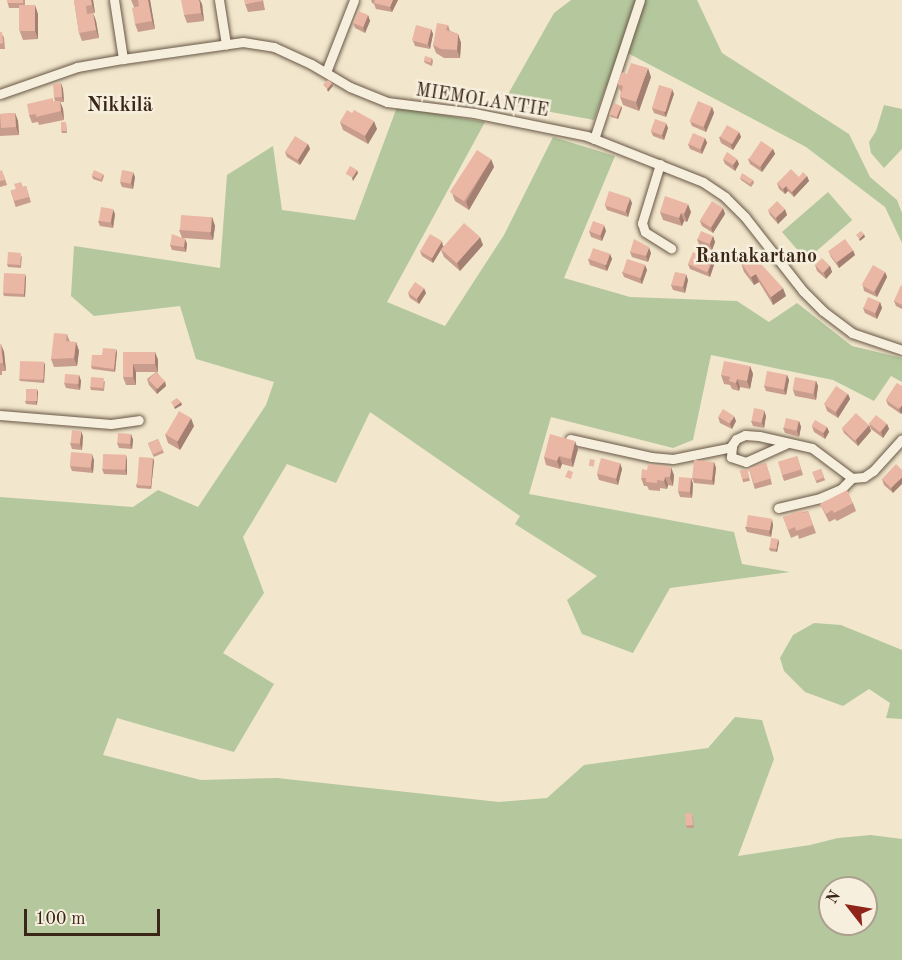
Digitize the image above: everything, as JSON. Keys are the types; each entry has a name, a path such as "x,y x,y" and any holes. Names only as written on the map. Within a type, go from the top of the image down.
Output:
{"street":[{"path":"114,0 123,59"},
{"path":"219,0 226,44"},
{"path":"326,72 354,0"},
{"path":"594,139 640,0"},
{"name":"MIEMOLANTIE","path":"0,94 77,67 123,59 243,42 274,47 326,72 350,87 387,102 474,113 594,139 703,182 725,196 803,291 823,311 852,333 902,350"},
{"path":"660,165 642,223 645,232 671,248"},
{"path":"0,415 111,424 139,420"},
{"path":"788,443 746,462 731,456 736,439 745,435 788,443 812,448 852,478 864,477 873,471 902,439"},
{"path":"570,439 651,457 673,459 732,447"},
{"path":"778,508 820,498 842,489 852,478"}],"green space":[{"path":"571,0 697,0 722,53 849,134 870,177 897,200 902,213 902,243 885,207 806,147 620,49 594,120 503,103 554,13"},
{"path":"884,105 902,109 902,149 884,168 871,153 869,142 876,131"},
{"path":"397,107 485,122 387,302 445,326 504,235 553,137 615,156 564,278 630,297 737,301 769,322 797,303 852,346 902,358 902,382 891,376 874,401 833,380 711,355 693,440 673,448 551,417 529,494 734,532 742,564 790,572 670,588 633,653 582,634 567,600 597,576 515,524 520,516 370,412 336,483 287,464 243,537 264,593 223,653 274,684 234,752 117,718 103,755 201,780 277,778 499,802 547,798 584,765 708,748 735,717 762,720 774,759 738,856 810,845 838,838 871,835 902,839 902,960 0,960 0,497 133,507 158,490 198,507 266,405 274,382 196,359 180,306 94,316 71,296 74,246 220,268 227,175 273,146 282,210 355,220"},
{"path":"828,192 852,220 806,260 782,232"},
{"path":"814,623 841,625 902,650 902,719 886,718 890,703 869,689 843,706 805,692 784,671 780,658 793,635"}],"building":[{"path":"7,0 23,0 23,3 7,3"},
{"path":"74,0 91,0 92,5 86,6 87,14 93,13 96,30 79,33"},
{"path":"138,0 148,0 152,21 135,24 132,8 139,6"},
{"path":"181,0 199,0 201,13 184,15"},
{"path":"244,0 261,0 262,1 245,4"},
{"path":"375,0 393,0 390,7 374,3"},
{"path":"19,5 35,5 35,31 19,31"},
{"path":"358,11 368,15 363,27 353,23"},
{"path":"437,23 448,25 446,30 458,34 457,50 441,49 433,45"},
{"path":"416,25 431,29 427,45 412,40"},
{"path":"0,32 2,32 3,43 0,44"},
{"path":"425,56 432,58 430,63 424,61"},
{"path":"631,63 648,68 636,102 620,97 623,86 617,84 622,72 627,74"},
{"path":"328,80 332,83 327,89 323,85"},
{"path":"61,83 62,97 54,98 53,84"},
{"path":"659,85 672,89 665,112 652,108"},
{"path":"53,98 53,101 60,101 61,111 36,117 36,114 29,115 27,104"},
{"path":"698,101 712,107 703,127 689,121"},
{"path":"614,103 621,106 617,117 609,114"},
{"path":"347,110 352,113 354,110 374,121 365,136 340,122"},
{"path":"15,113 16,127 1,128 0,114"},
{"path":"655,119 666,123 662,135 651,131"},
{"path":"61,122 66,122 66,131 61,131"},
{"path":"727,125 739,132 732,144 720,137"},
{"path":"693,133 705,138 700,149 688,144"},
{"path":"295,136 308,144 298,160 285,152"},
{"path":"761,141 773,149 760,167 749,159"},
{"path":"477,150 491,159 464,201 450,192"},
{"path":"727,152 737,159 733,165 723,159"},
{"path":"350,166 357,170 352,178 346,174"},
{"path":"791,169 799,177 803,172 807,176 792,192 786,186 783,189 777,183"},
{"path":"2,170 5,180 0,181 0,171"},
{"path":"94,170 103,174 101,180 92,175"},
{"path":"122,170 133,172 131,184 120,182"},
{"path":"742,173 753,180 750,184 740,178"},
{"path":"21,182 23,187 26,186 29,197 14,201 11,191 16,189 14,184"},
{"path":"609,191 630,198 625,212 604,205"},
{"path":"665,196 688,204 684,214 681,213 679,218 660,212"},
{"path":"712,201 723,208 711,227 700,221"},
{"path":"777,201 785,209 776,218 768,210"},
{"path":"101,207 113,209 111,223 99,221"},
{"path":"181,215 212,217 211,232 180,230"},
{"path":"593,221 604,225 601,235 589,231"},
{"path":"464,223 480,237 457,263 441,249"},
{"path":"701,231 713,236 709,244 697,239"},
{"path":"861,231 864,234 859,239 856,235"},
{"path":"172,234 185,239 184,247 170,245"},
{"path":"430,234 442,241 432,258 420,251"},
{"path":"634,239 649,247 646,256 630,252"},
{"path":"845,239 853,250 836,263 828,251"},
{"path":"593,248 610,254 606,265 589,259"},
{"path":"8,252 21,253 20,265 7,264"},
{"path":"693,252 712,260 707,272 688,264"},
{"path":"753,255 783,288 771,297 756,274 751,277 741,263"},
{"path":"822,258 830,266 823,273 815,265"},
{"path":"627,259 645,265 641,278 623,272"},
{"path":"873,265 885,272 874,292 862,285"},
{"path":"675,272 686,274 683,287 671,285"},
{"path":"4,273 25,274 24,294 3,293"},
{"path":"415,282 424,288 417,299 408,293"},
{"path":"902,286 902,305 894,301"},
{"path":"868,297 880,302 875,313 863,308"},
{"path":"54,333 67,334 66,341 76,342 74,358 51,359"},
{"path":"1,344 3,363 0,363"},
{"path":"103,348 116,349 114,369 91,366 92,355 102,355"},
{"path":"123,352 155,352 155,364 133,364 133,377 123,377"},
{"path":"20,361 44,362 43,380 19,379"},
{"path":"724,361 750,366 747,381 737,379 736,383 729,381 730,377 721,375"},
{"path":"767,371 787,375 784,390 764,386"},
{"path":"156,372 165,381 157,389 148,380"},
{"path":"65,374 79,375 78,384 64,383"},
{"path":"91,377 104,378 103,388 90,387"},
{"path":"795,377 816,381 813,394 793,390"},
{"path":"897,383 902,386 902,405 899,409 886,400"},
{"path":"836,386 848,394 835,412 824,404"},
{"path":"26,389 37,389 37,401 26,401"},
{"path":"177,398 181,402 174,407 171,402"},
{"path":"754,408 764,410 761,423 752,421"},
{"path":"723,409 734,416 729,424 718,417"},
{"path":"179,411 191,418 178,441 166,434"},
{"path":"856,413 869,425 855,441 842,428"},
{"path":"876,415 887,424 880,432 869,424"},
{"path":"786,418 799,421 796,431 784,428"},
{"path":"815,420 827,427 824,433 812,426"},
{"path":"72,430 81,431 80,444 71,443"},
{"path":"118,433 131,434 130,444 117,443"},
{"path":"550,434 575,441 571,459 559,456 557,461 544,457"},
{"path":"158,439 163,450 153,454 148,443"},
{"path":"71,452 92,454 91,468 70,466"},
{"path":"103,454 126,455 125,470 102,469"},
{"path":"797,456 801,469 782,475 778,462"},
{"path":"139,457 153,458 151,486 137,485"},
{"path":"601,458 620,463 616,479 597,473"},
{"path":"590,459 595,460 594,467 589,466"},
{"path":"694,460 714,462 712,480 692,478"},
{"path":"766,463 771,478 754,484 749,469"},
{"path":"648,464 671,467 670,477 665,477 664,481 657,480 657,483 646,482 646,478 641,478 642,469 647,470"},
{"path":"896,464 902,470 902,477 891,488 882,479"},
{"path":"747,469 749,478 742,479 740,471"},
{"path":"821,469 824,477 816,481 813,472"},
{"path":"568,470 573,472 571,479 565,477"},
{"path":"679,477 691,478 690,492 678,491"},
{"path":"847,490 853,503 834,513 832,510 826,514 820,504"},
{"path":"802,510 803,513 808,511 813,525 796,531 795,527 788,530 783,517"},
{"path":"748,515 772,519 770,531 746,527"},
{"path":"771,538 778,539 777,549 770,548"},
{"path":"692,813 693,825 686,826 685,814"}],"district":[{"name":"Nikkilä","path":"120,106"},
{"name":"Rantakartano","path":"756,257"}]}
